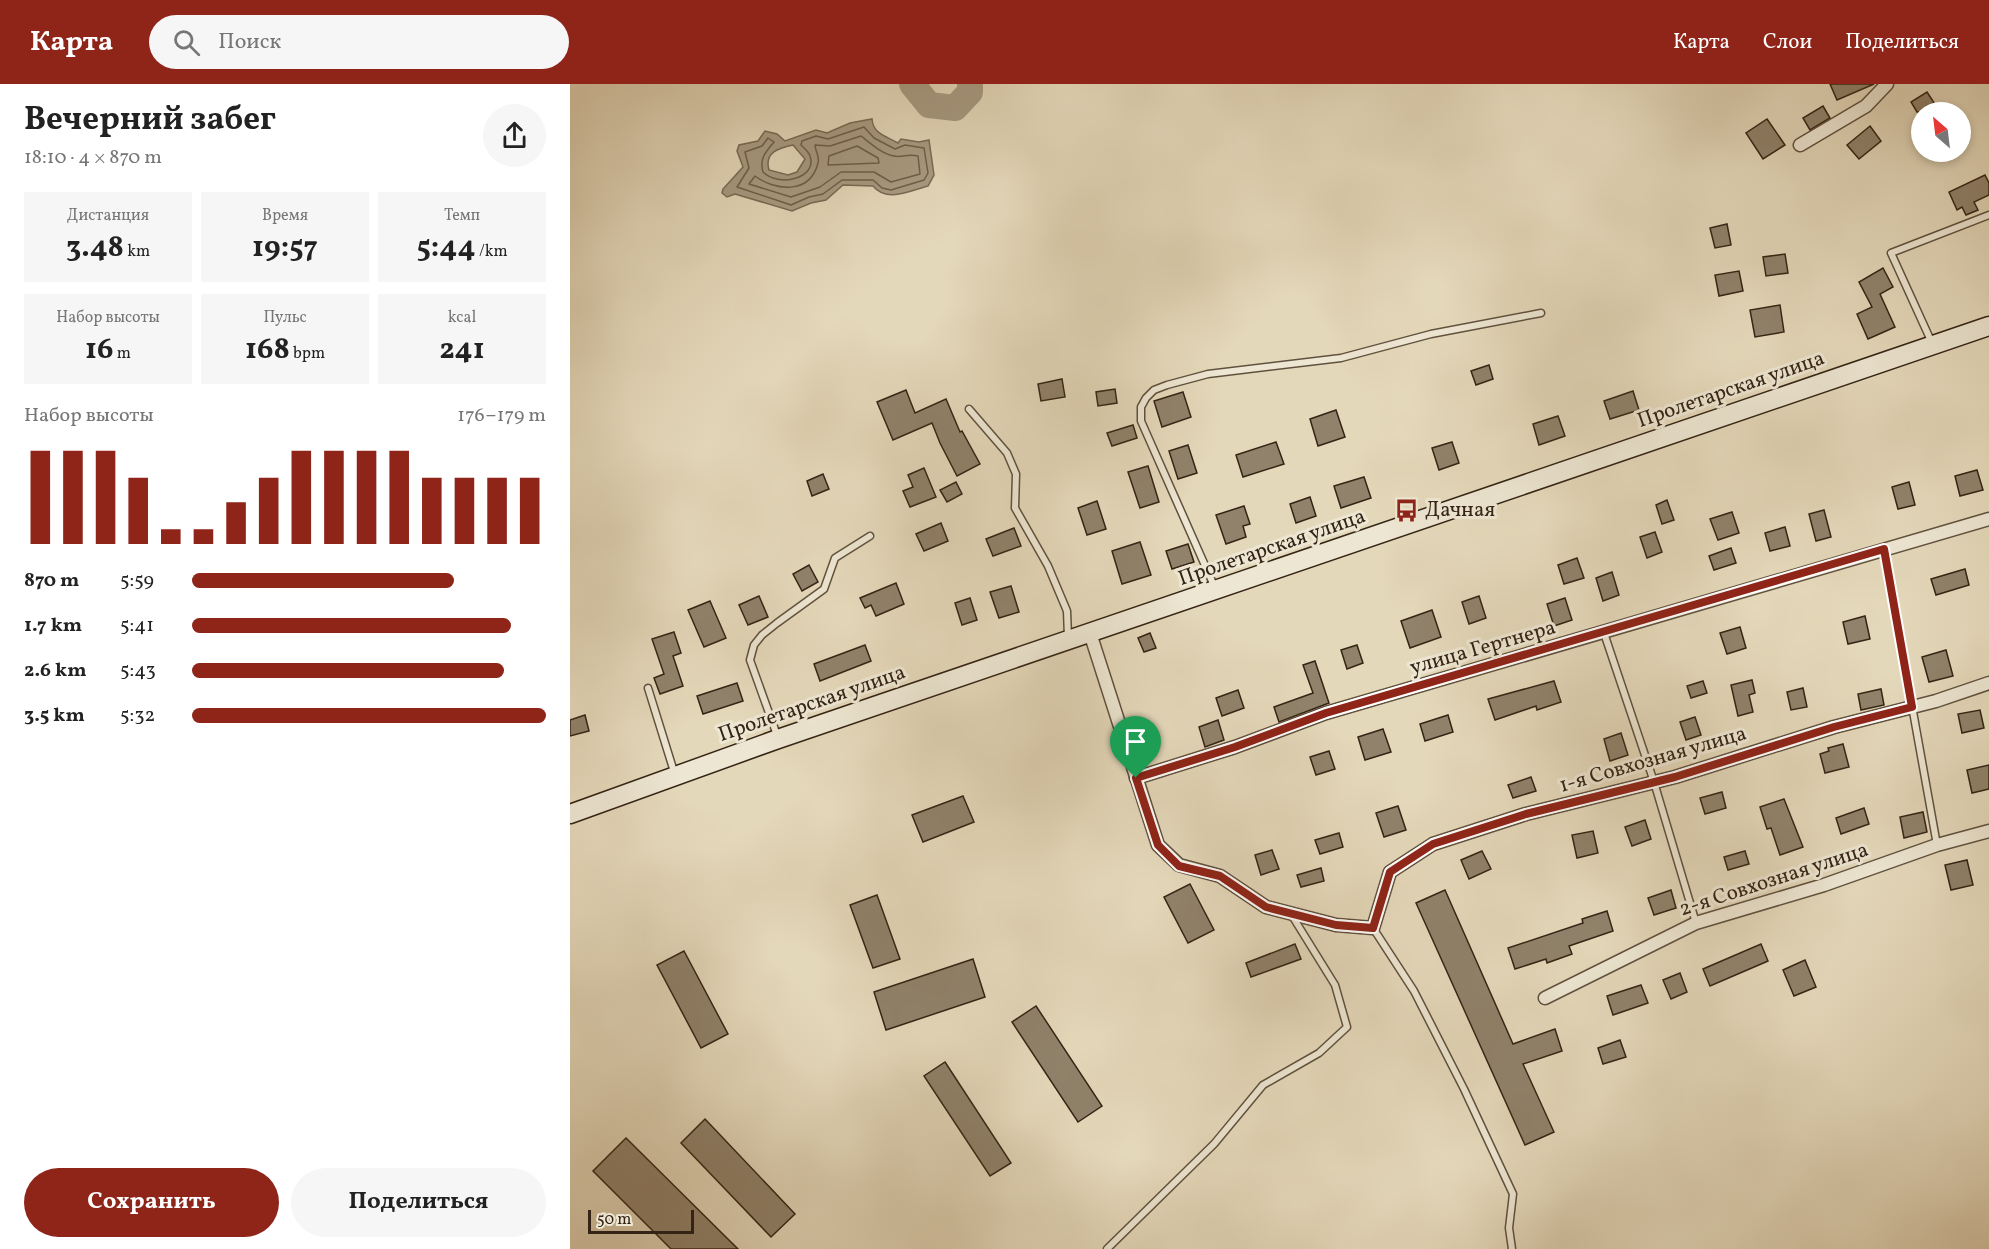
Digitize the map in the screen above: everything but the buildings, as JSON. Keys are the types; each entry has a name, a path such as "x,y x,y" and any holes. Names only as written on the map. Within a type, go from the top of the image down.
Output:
{"main road":[{"name":"Пролетарская улица","path":"570,814 778,739 1989,326"}],"street":[{"path":"1800,145 1866,106 1887,84"},
{"name":"улица Гертнера","path":"1136,778 1235,747 1326,713 1989,519"},
{"path":"1090,633 1158,845 1179,866 1220,876 1266,907 1336,925 1373,928"},
{"name":"1-я Совхозная улица","path":"1373,928 1390,872 1433,844 1526,814 1654,782 1989,683"},
{"name":"2-я Совхозная улица","path":"1545,998 1696,923 1824,885 1937,845 1989,831"}],"lane":[{"path":"1932,344 1891,253 1989,215"},
{"path":"1217,591 1142,421 1141,407 1154,390 1208,374 1341,358 1431,334 1540,313"},
{"path":"969,409 1007,453 1016,474 1015,507 1048,566 1067,611 1068,640"},
{"path":"778,739 750,660 754,645 777,622 824,590 835,558 870,536"},
{"path":"1884,549 1937,845"},
{"path":"1604,633 1654,782 1696,923"},
{"path":"648,688 675,776"},
{"path":"1107,1249 1214,1144 1263,1085 1319,1053 1347,1027 1335,986 1291,914"},
{"path":"1373,928 1414,991 1464,1089 1513,1194 1509,1228 1512,1249"}],"water":[{"path":"872,119 878,131 898,143 901,139 919,142 929,140 934,175 928,186 892,195 885,194 873,186 843,185 826,200 792,211 735,194 727,197 722,193 743,167 737,151 739,145 758,141 765,131 777,134 785,141 816,130 827,133 850,123","holes":["793,145 805,159 797,172 788,175 769,170 771,155 783,148"]}],"waterway":[{"path":"912,84 929,105 955,108 970,92 970,84"}],"place":[{"name":"Дачная","path":"1407,510"}],"route":[{"path":"1884,549 1912,707 1834,727 1675,777 1526,814 1433,844 1390,872 1373,928 1336,925 1266,907 1220,876 1179,866 1158,845 1136,778 1235,747 1326,713 1884,549"}]}
